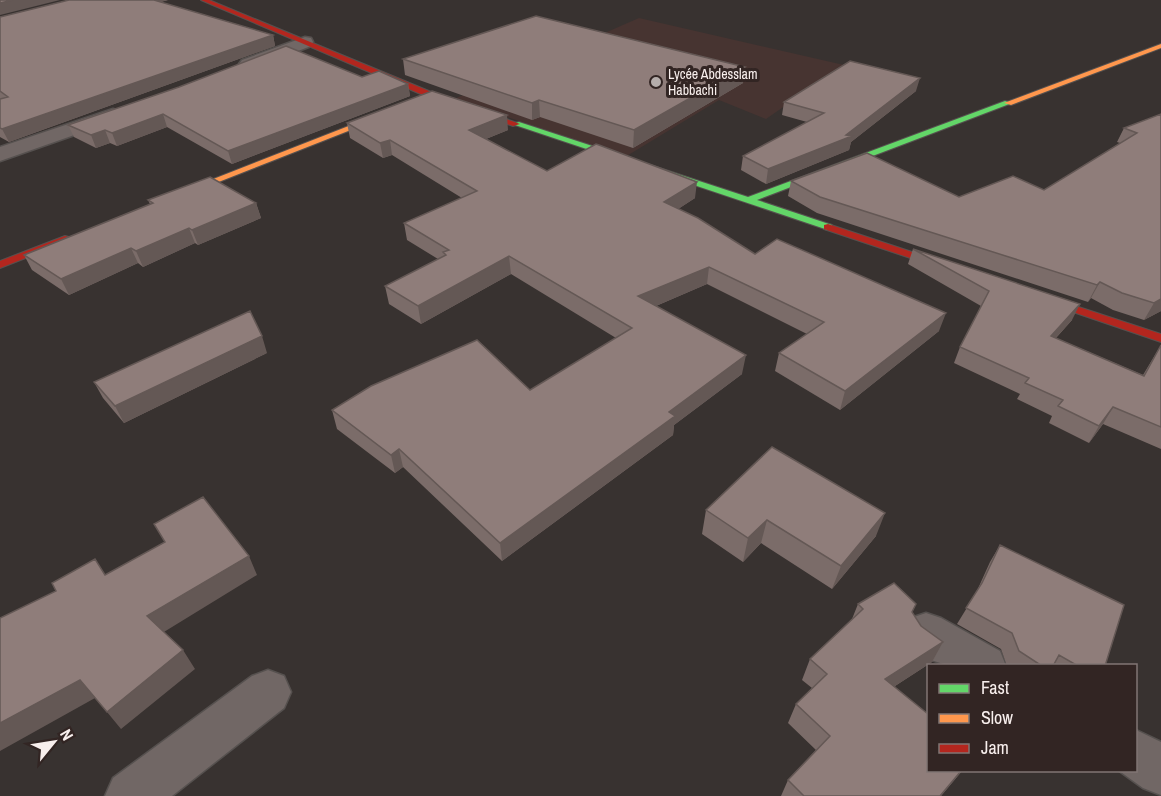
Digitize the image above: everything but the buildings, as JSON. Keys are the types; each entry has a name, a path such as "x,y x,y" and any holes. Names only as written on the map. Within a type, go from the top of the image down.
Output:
{"street":[{"path":"204,0 433,96 971,275"},
{"path":"229,72 305,42"},
{"path":"747,201 1161,46"},
{"path":"166,199 433,96"},
{"path":"0,154 132,108"},
{"path":"0,265 78,234"},
{"path":"1027,293 1161,338"},
{"path":"926,632 981,664"},
{"path":"131,796 268,692"},
{"path":"1137,756 1161,770"}],"shaded area":[{"name":"Lycée Abdesslam Habbachi","path":"639,18 844,65 766,119 719,100 625,157 454,99"}],"traffic: fast":[{"path":"747,201 1008,103"},
{"path":"516,124 828,227"}],"traffic: slow":[{"path":"1008,103 1161,46"},
{"path":"175,196 390,113"}],"traffic: jam":[{"path":"204,0 433,96 516,124"},
{"path":"828,227 953,269"},
{"path":"0,265 65,239"},
{"path":"1036,296 1161,338"}],"place":[{"name":"Lycée Abdesslam Habbachi","path":"656,82"}]}
